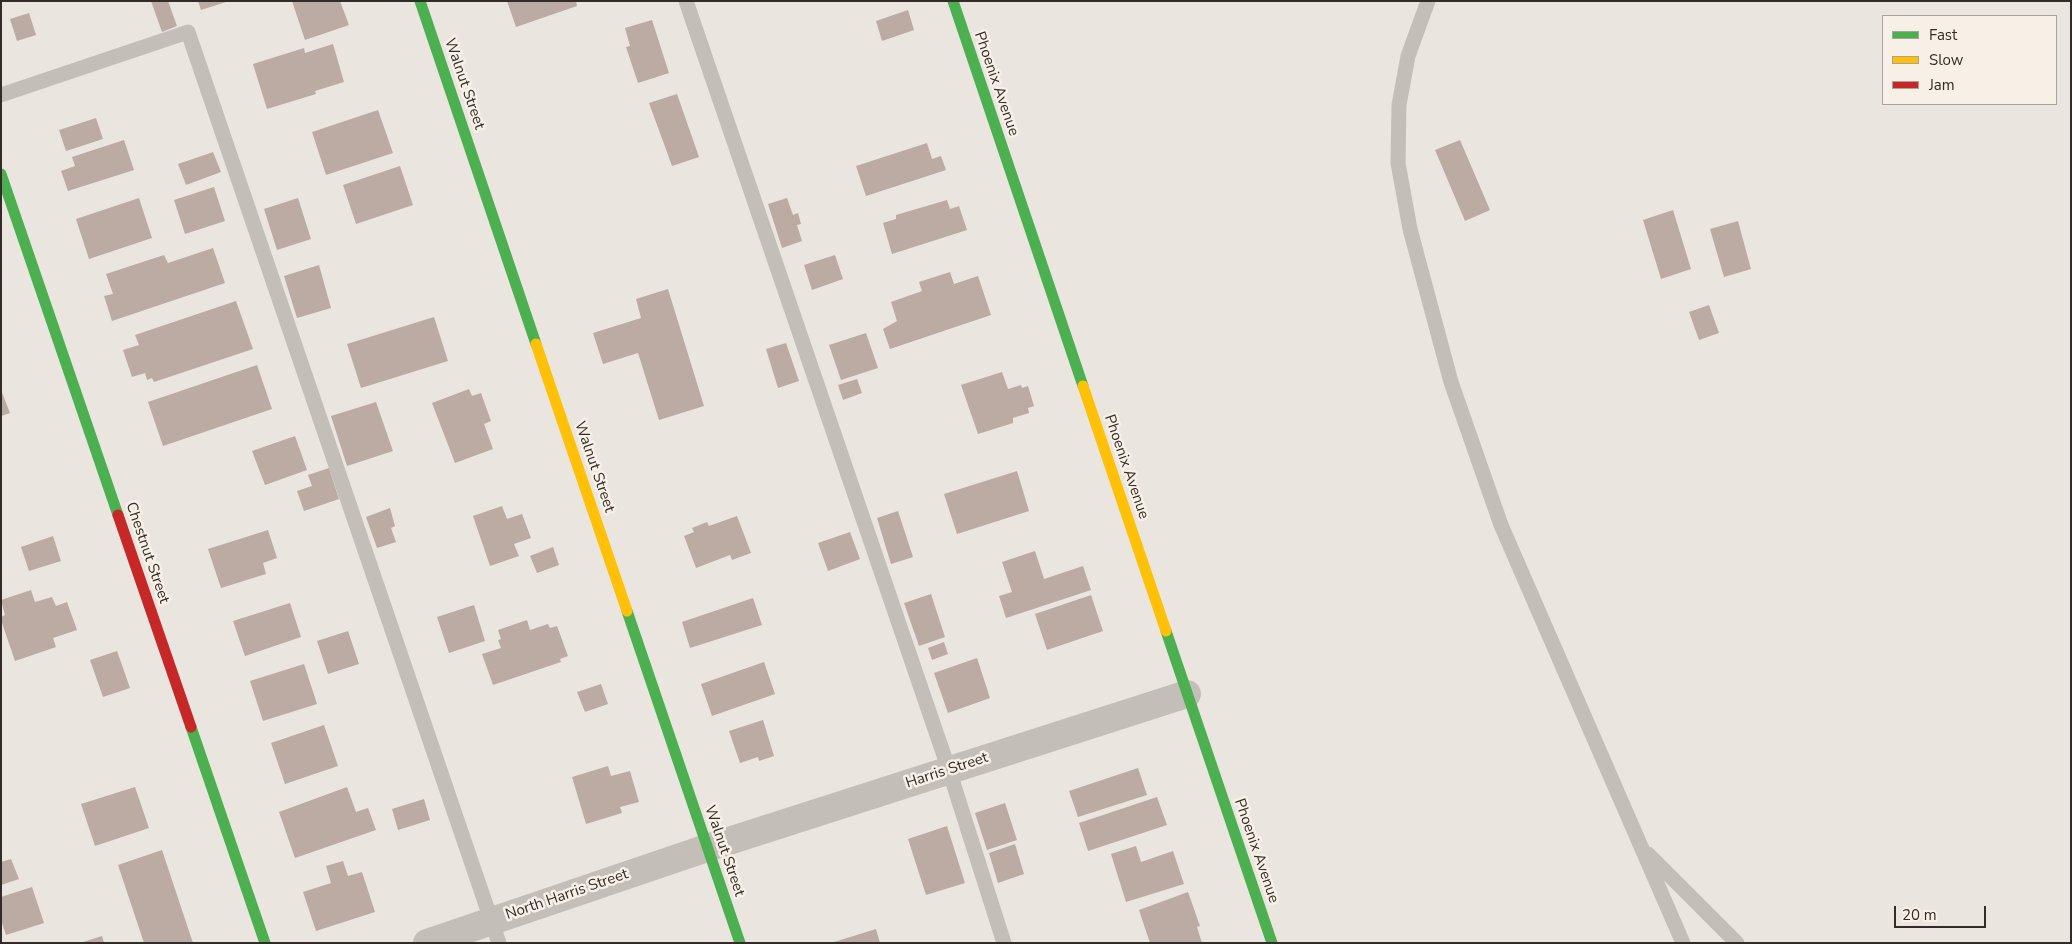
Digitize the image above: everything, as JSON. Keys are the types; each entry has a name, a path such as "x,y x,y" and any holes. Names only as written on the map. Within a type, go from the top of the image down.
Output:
{"street":[{"name":"Walnut Street","path":"420,1 740,943"},
{"name":"Phoenix Avenue","path":"953,1 1272,943"},
{"name":"Chestnut Street","path":"1,174 265,943"},
{"name":"Harris Street","path":"707,848 1187,694"},
{"name":"North Harris Street","path":"427,943 495,932 707,848"}],"lane":[{"path":"686,1 949,770 1004,943"},
{"path":"1428,1 1408,56 1399,105 1398,162 1410,228 1452,382 1501,525 1683,943"},
{"path":"1,94 188,32 495,932"},
{"path":"1642,848 1737,943"}],"building":[{"path":"151,1 168,1 177,26 162,32"},
{"path":"198,1 226,1 226,2 201,10"},
{"path":"292,1 340,1 349,25 305,40"},
{"path":"507,1 576,1 577,6 516,27"},
{"path":"908,10 914,30 882,41 876,21"},
{"path":"29,13 36,35 17,41 10,19"},
{"path":"652,20 669,73 638,83 626,47 630,46 625,28"},
{"path":"333,44 344,82 315,91 316,94 267,109 253,64 304,48 305,53"},
{"path":"677,94 699,157 672,166 649,103"},
{"path":"378,110 393,153 326,175 312,132"},
{"path":"96,118 103,139 66,151 59,130"},
{"path":"124,140 134,170 68,191 61,171 75,166 72,157"},
{"path":"1460,140 1490,210 1465,221 1435,150"},
{"path":"927,143 932,159 941,156 946,170 866,196 856,166"},
{"path":"213,152 221,172 186,185 178,164"},
{"path":"400,166 413,205 356,224 343,185"},
{"path":"214,187 225,221 185,234 174,200"},
{"path":"139,198 152,238 89,259 76,219"},
{"path":"298,198 311,239 277,250 264,209"},
{"path":"787,198 793,215 798,213 801,224 797,225 802,241 782,248 768,204"},
{"path":"947,200 950,209 959,206 967,230 892,254 883,223 896,219 896,215"},
{"path":"1673,210 1691,269 1661,279 1643,220"},
{"path":"1738,221 1751,269 1724,277 1710,229"},
{"path":"213,248 225,283 112,321 104,296 113,294 106,274 164,255 168,263"},
{"path":"835,255 843,279 812,290 804,265"},
{"path":"319,265 331,308 297,318 284,276"},
{"path":"950,272 954,284 978,276 991,315 890,349 883,329 897,321 891,302 922,291 919,282"},
{"path":"668,289 704,406 659,420 638,353 603,364 593,333 641,318 636,299"},
{"path":"236,301 253,349 154,382 152,378 147,380 145,373 132,377 123,350 139,345 135,335"},
{"path":"1709,305 1719,333 1699,340 1689,312"},
{"path":"434,317 448,361 361,388 347,344"},
{"path":"866,333 878,368 841,380 829,345"},
{"path":"786,343 799,381 778,388 766,349"},
{"path":"257,365 272,409 163,446 148,402"},
{"path":"1002,372 1008,389 1021,385 1022,388 1028,386 1034,406 1028,408 1029,413 1013,418 1013,423 978,434 961,385"},
{"path":"857,379 862,393 843,400 838,385"},
{"path":"469,389 472,396 481,393 491,421 484,424 493,449 455,463 432,403"},
{"path":"1,390 10,413 1,416"},
{"path":"376,402 393,451 347,466 331,416"},
{"path":"295,436 307,470 265,485 252,451"},
{"path":"329,468 339,499 304,511 297,491 312,486 308,475"},
{"path":"1017,471 1029,511 957,534 944,494"},
{"path":"502,506 507,519 522,514 531,538 514,544 519,556 490,566 473,516"},
{"path":"390,508 395,526 391,528 396,542 377,548 366,517"},
{"path":"898,511 913,557 891,564 877,518"},
{"path":"737,516 751,553 732,560 730,555 696,568 684,536 694,532 692,528 707,522 709,526"},
{"path":"268,530 277,558 263,563 266,574 221,588 208,549"},
{"path":"850,532 860,559 828,571 818,543"},
{"path":"53,536 61,561 29,571 21,547"},
{"path":"553,547 559,565 537,573 530,556"},
{"path":"1035,551 1044,579 1083,566 1091,590 1006,618 999,596 1012,592 1002,562"},
{"path":"31,590 35,602 52,597 56,606 67,602 77,630 53,638 56,647 15,661 1,620 1,617 5,615 1,600"},
{"path":"931,594 945,637 919,646 904,603"},
{"path":"1091,595 1103,631 1047,650 1035,614"},
{"path":"753,598 762,625 690,648 682,622"},
{"path":"290,603 301,637 245,656 233,621"},
{"path":"474,605 485,641 449,653 437,617"},
{"path":"527,620 530,630 548,624 550,628 557,626 568,656 560,659 561,662 493,685 482,654 501,648 498,640 501,639 498,630"},
{"path":"348,631 359,664 328,674 317,641"},
{"path":"944,642 948,654 932,660 928,648"},
{"path":"117,651 130,688 103,697 90,660"},
{"path":"977,658 990,698 948,713 934,673"},
{"path":"764,662 775,694 712,716 701,684"},
{"path":"304,664 317,704 263,721 250,681"},
{"path":"601,684 608,704 585,712 577,692"},
{"path":"763,720 774,756 759,761 758,757 740,763 729,731"},
{"path":"324,725 338,766 285,784 271,743"},
{"path":"608,766 611,776 630,771 639,802 620,807 622,813 586,824 572,777"},
{"path":"1138,768 1147,795 1078,817 1069,791"},
{"path":"135,787 149,828 95,846 81,804"},
{"path":"347,787 356,812 368,808 376,830 295,858 279,812"},
{"path":"1157,797 1167,825 1088,851 1079,823"},
{"path":"424,799 430,820 398,830 392,809"},
{"path":"1005,803 1017,840 987,850 975,813"},
{"path":"947,826 965,883 926,895 908,839"},
{"path":"1015,844 1024,874 998,883 989,853"},
{"path":"1136,846 1141,862 1173,851 1184,884 1126,902 1111,854"},
{"path":"162,850 193,943 144,943 118,865"},
{"path":"11,859 19,879 1,885 1,862"},
{"path":"343,861 348,876 362,872 375,912 316,931 303,892 331,883 326,866"},
{"path":"32,887 44,923 6,935 1,920 1,897"},
{"path":"1188,892 1200,926 1197,927 1202,943 1150,943 1139,910"},
{"path":"876,929 880,943 834,942"},
{"path":"102,936 104,943 83,943 83,942"}],"traffic: fast":[{"path":"420,1 536,344"},
{"path":"953,1 1083,386"},
{"path":"1,174 118,515"},
{"path":"627,611 740,943"},
{"path":"1166,631 1272,943"},
{"path":"191,727 265,943"}],"traffic: slow":[{"path":"536,344 627,611"},
{"path":"1083,386 1166,631"}],"traffic: jam":[{"path":"118,515 191,727"}]}
